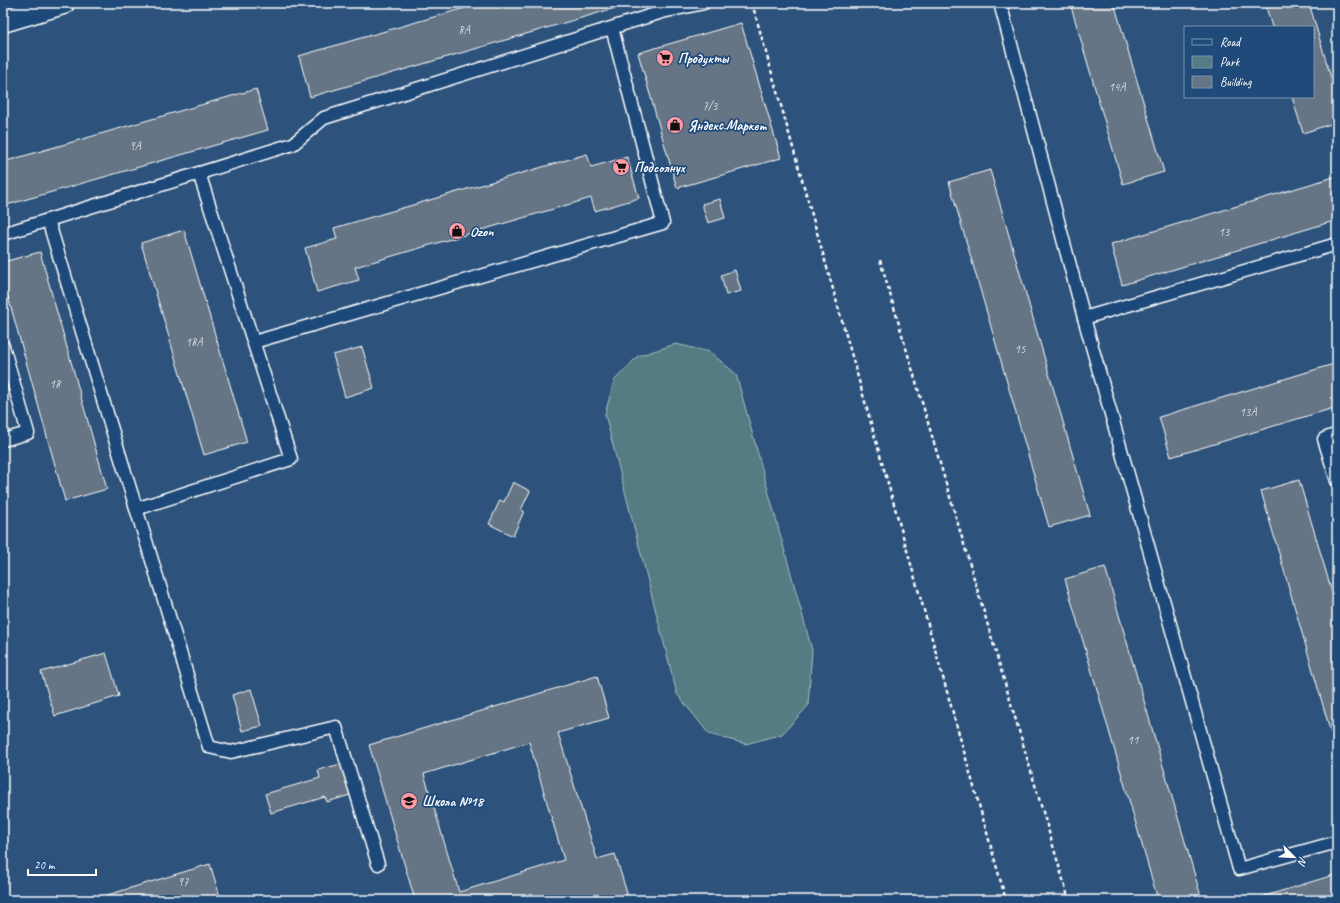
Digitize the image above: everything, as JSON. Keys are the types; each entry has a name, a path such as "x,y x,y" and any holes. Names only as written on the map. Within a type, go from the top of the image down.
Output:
{"street":[{"path":"3,20 63,3"}],"lane":[{"path":"3,234 293,144 324,118 612,28 661,8 704,3"},
{"path":"1000,3 1084,318 1239,869 1337,842"},
{"path":"254,342 663,223 612,28"},
{"path":"136,508 291,459 199,173"},
{"path":"48,220 209,747 231,752 336,727 378,864"},
{"path":"1084,318 1337,244"},
{"path":"3,346 28,433 3,440"},
{"path":"1337,434 1324,438 1337,481"}],"path":[{"path":"752,3 1006,900"},
{"path":"880,260 1069,900"}],"green space":[{"path":"676,344 710,352 736,374 812,650 808,706 782,734 746,744 709,734 677,694 605,414 614,381 638,356"}],"building":[{"path":"482,3 629,4 310,97 299,56"},
{"path":"1070,3 1114,3 1164,172 1123,184"},
{"path":"1265,3 1309,3 1337,98 1337,122 1303,133 1292,98 1314,98 1314,26 1272,26"},
{"path":"741,23 781,158 677,188 638,53"},
{"path":"256,89 268,130 3,206 3,162"},
{"path":"587,154 591,167 627,157 639,198 595,211 591,198 355,267 359,280 317,292 305,248 337,239 334,228"},
{"path":"990,170 1090,515 1049,527 949,182"},
{"path":"1337,176 1337,220 1122,285 1111,244"},
{"path":"720,199 725,218 708,223 702,204"},
{"path":"184,230 247,442 204,455 141,243"},
{"path":"40,252 107,489 65,501 3,279 3,262"},
{"path":"735,270 741,291 726,295 721,275"},
{"path":"362,347 374,388 345,397 333,355"},
{"path":"1337,363 1337,407 1171,457 1159,417"},
{"path":"1299,480 1337,609 1337,754 1261,491"},
{"path":"513,482 530,491 521,510 524,511 513,536 489,524 500,500 504,502"},
{"path":"1105,567 1202,900 1158,900 1065,579"},
{"path":"106,653 119,696 55,716 41,672"},
{"name":"Школа №18","path":"597,676 609,718 558,733 597,859 615,854 629,900 415,900 369,745","holes":["529,742 564,860 459,892 424,774"]},
{"path":"251,689 262,726 242,731 232,695"},
{"path":"341,764 350,795 327,802 325,797 271,813 265,794 320,778 318,770"},
{"path":"210,864 221,900 91,900"},
{"path":"1337,874 1337,900 1252,900"}],"place":[{"name":"Продукты","path":"665,58"},
{"name":"Яндекс.Маркет","path":"675,125"},
{"name":"Подсолнух","path":"621,167"},
{"name":"Ozon","path":"457,231"},
{"name":"Школа №18","path":"409,801"}]}
